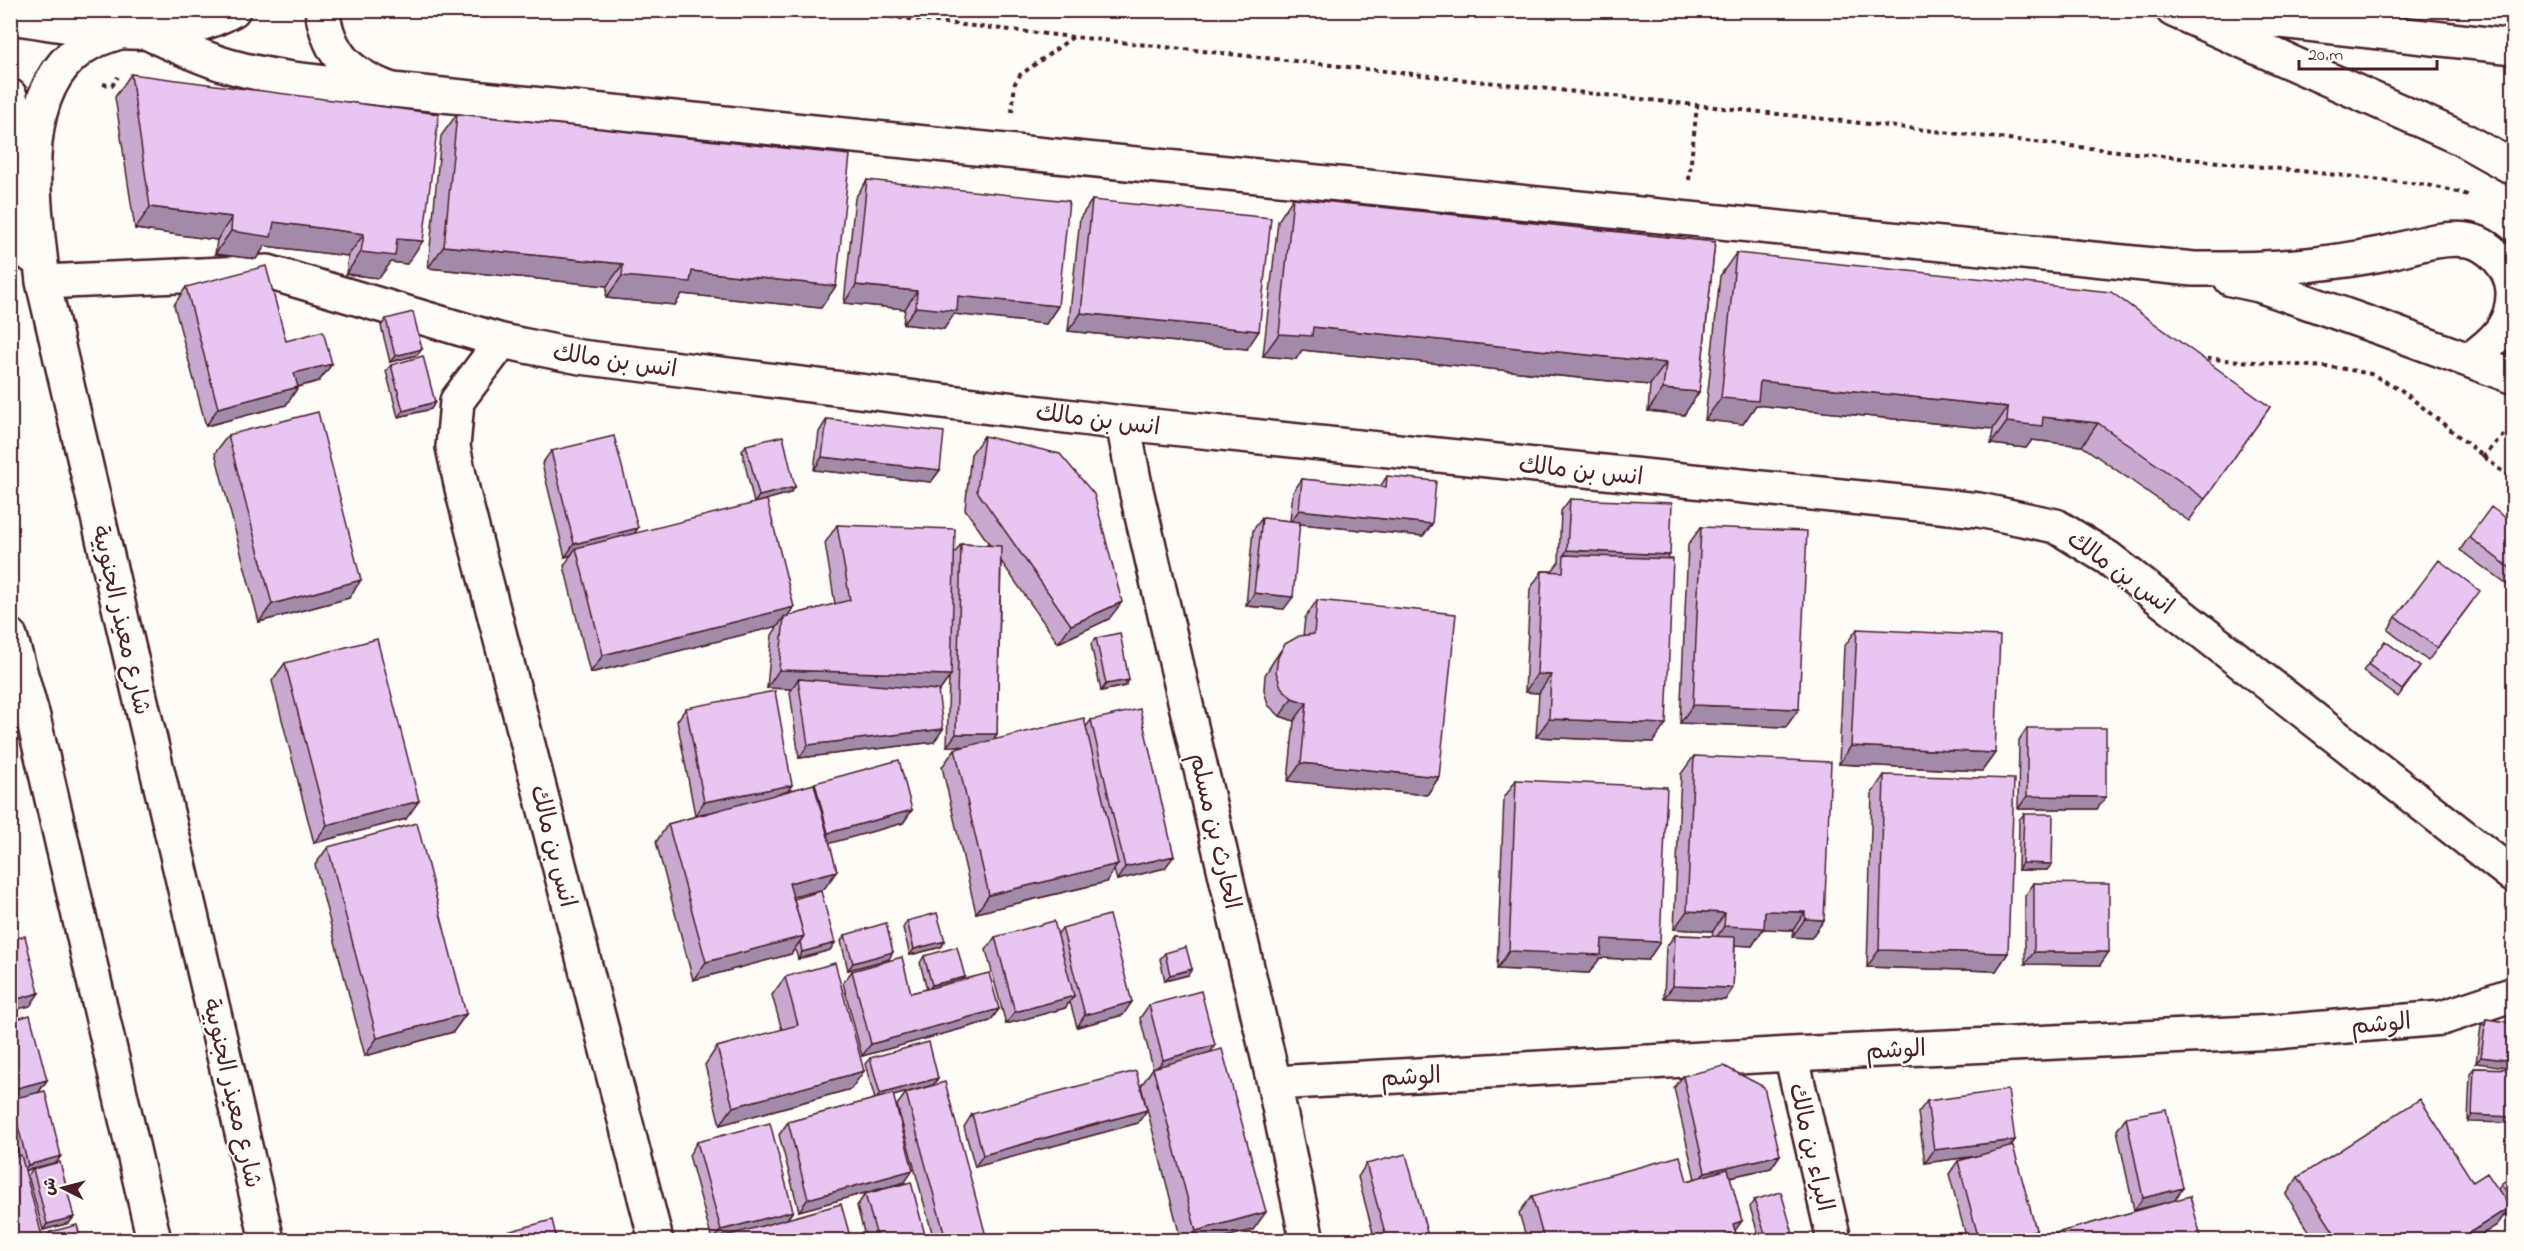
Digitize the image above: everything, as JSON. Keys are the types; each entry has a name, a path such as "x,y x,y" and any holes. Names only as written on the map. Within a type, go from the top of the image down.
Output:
{"main road":[{"path":"134,33 199,25 233,10"},
{"path":"322,10 331,45 343,62 357,74 392,90"},
{"path":"2173,10 2460,138 2514,168"},
{"path":"2184,10 2514,47"},
{"path":"10,17 134,33 231,67 282,77 392,90 2194,270 2259,285 2514,377"},
{"name":"شارع معيذر الجنوبية","path":"134,33 100,38 82,47 54,77 45,95 36,136 35,166 35,197 44,282 267,1240"},
{"path":"10,96 14,119 10,154"},
{"path":"10,206 44,282 268,272 502,341"},
{"path":"2194,270 2322,263 2385,253 2447,239 2469,240 2490,250 2505,266 2513,288 2512,311 2503,331 2488,347 2469,360"},
{"name":"انس بن مالك","path":"656,1240 453,447 457,401 502,341 580,357 1123,423 1979,510 2056,526 2108,558 2514,876"},
{"name":"الحارث بن مسلم","path":"1123,423 1136,490 1274,1083 1307,1240"},
{"path":"10,636 18,690 154,1240"},
{"name":"الوشم","path":"1274,1083 1791,1054 2276,1032 2442,1018 2514,994"},
{"name":"البراء بن مالك","path":"1791,1054 1834,1240"}],"path":[{"path":"827,10 2428,185 2473,198"},
{"path":"1010,152 1016,83 1027,69 1073,37"},
{"path":"1685,219 1697,106"},
{"path":"2189,358 2340,368 2372,374 2400,389 2514,481"},
{"path":"2482,457 2514,424"}],"building":[{"path":"131,74 439,114 423,241 397,239 395,256 361,252 364,234 274,222 271,237 231,231 232,217 150,207"},
{"path":"457,114 850,155 836,286 692,271 690,282 622,276 623,264 444,246"},
{"path":"867,180 1069,201 1058,306 958,296 957,311 916,307 917,291 856,285"},
{"path":"1293,198 1715,242 1699,392 1663,389 1666,363 1313,327 1312,336 1279,334"},
{"path":"1092,200 1271,218 1259,331 1081,313"},
{"path":"1736,253 2111,292 2270,407 2205,499 2098,423 2043,417 2042,426 2007,422 2008,407 1760,381 1758,401 1721,398"},
{"path":"266,266 286,341 323,331 332,364 294,373 298,387 218,408 186,287"},
{"path":"413,312 422,349 395,356 386,319"},
{"path":"423,356 435,402 403,411 391,365"},
{"path":"318,412 361,580 272,604 228,435"},
{"path":"827,419 944,432 940,470 822,457"},
{"path":"614,436 638,528 574,544 551,451"},
{"path":"783,436 795,487 759,496 746,445"},
{"path":"984,436 1060,454 1094,494 1122,602 1071,625 977,491"},
{"path":"1387,476 1436,481 1432,524 1299,510 1302,479 1386,487"},
{"path":"1570,499 1672,503 1670,555 1567,550"},
{"path":"767,500 794,607 603,655 576,548"},
{"path":"2491,507 2514,524 2514,571 2469,537"},
{"path":"1262,518 1300,522 1293,597 1254,593"},
{"path":"837,525 955,529 951,675 779,670 784,617 850,600"},
{"path":"1701,527 1807,531 1799,709 1693,705"},
{"path":"961,544 1001,546 997,734 956,734"},
{"path":"1564,555 1673,559 1666,724 1549,719 1551,675 1537,674 1542,571 1563,572"},
{"path":"2439,560 2480,591 2437,648 2396,617"},
{"path":"1317,600 1456,614 1439,777 1301,763 1307,703 1292,698 1281,687 1276,672 1278,657 1285,644 1299,636 1314,634"},
{"path":"1857,629 2000,636 1995,753 1851,746"},
{"path":"1120,633 1129,680 1106,684 1096,638"},
{"path":"377,639 419,801 327,825 285,663"},
{"path":"2385,641 2420,667 2402,690 2368,664"},
{"path":"798,679 938,690 943,729 808,745"},
{"path":"775,691 792,785 704,802 686,708"},
{"path":"1140,709 1174,856 1125,867 1091,720"},
{"path":"1084,718 1118,864 989,895 955,749"},
{"path":"2027,728 2106,728 2106,797 2027,796"},
{"path":"1694,756 1831,762 1824,920 1805,919 1805,912 1765,911 1764,928 1724,926 1725,913 1687,911"},
{"path":"899,760 912,810 828,833 815,783"},
{"path":"1884,775 2014,779 2008,953 1879,950"},
{"path":"1516,780 1667,787 1660,942 1602,939 1601,955 1509,951"},
{"path":"814,784 837,871 789,883 804,936 706,962 668,824"},
{"path":"2024,814 2053,814 2052,864 2022,863"},
{"path":"417,823 466,1014 377,1038 328,847"},
{"path":"2034,883 2109,884 2109,952 2034,952"},
{"path":"821,891 835,943 802,952 800,942 804,936 794,899"},
{"path":"937,913 945,941 914,949 907,921"},
{"path":"1109,915 1132,1002 1085,1015 1062,928"},
{"path":"1054,921 1074,996 1015,1012 995,937"},
{"path":"886,923 893,952 853,963 845,935"},
{"path":"1675,935 1735,937 1733,988 1673,986"},
{"path":"25,936 39,993 10,1001 10,940"},
{"path":"957,947 965,977 932,985 924,956"},
{"path":"1186,947 1192,969 1170,975 1165,953"},
{"path":"902,957 911,993 989,973 999,1009 871,1044 852,971"},
{"path":"835,963 864,1071 733,1107 717,1047 798,1025 785,977"},
{"path":"1201,991 1215,1045 1163,1060 1149,1005"},
{"path":"30,1015 47,1080 10,1090 10,1021"},
{"path":"2486,1019 2514,1023 2514,1061 2481,1057"},
{"path":"929,1042 938,1078 880,1094 870,1058"},
{"path":"1222,1049 1266,1212 1196,1231 1153,1068"},
{"path":"1724,1066 1764,1087 1780,1155 1705,1172 1683,1076"},
{"path":"2474,1068 2514,1069 2514,1117 2472,1115"},
{"path":"1136,1071 1147,1110 983,1155 972,1114"},
{"path":"945,1082 987,1240 946,1240 906,1093"},
{"path":"2008,1090 2015,1140 1934,1150 1927,1101"},
{"path":"45,1091 61,1156 28,1165 11,1099"},
{"path":"893,1094 913,1170 808,1199 788,1122"},
{"path":"2420,1099 2473,1182 2487,1173 2510,1207 2458,1240 2339,1240 2298,1177"},
{"path":"2166,1109 2183,1188 2143,1198 2126,1117"},
{"path":"770,1123 793,1211 721,1230 697,1142"},
{"path":"10,1127 17,1151 10,1152"},
{"path":"2013,1146 2036,1230 1996,1240 1979,1240 1958,1161"},
{"path":"1406,1154 1429,1240 1387,1240 1366,1164"},
{"path":"21,1155 43,1240 10,1240 10,1157"},
{"path":"1680,1156 1687,1181 1728,1169 1742,1221 1733,1224 1738,1240 1544,1240 1532,1196"},
{"path":"60,1162 74,1217 47,1224 33,1169"},
{"path":"2514,1175 2514,1202 2501,1184"},
{"path":"911,1182 925,1235 905,1240 878,1240 865,1194"},
{"path":"1781,1192 1793,1234 1767,1240 1754,1200"},
{"path":"2190,1196 2202,1240 2043,1240 2042,1237"},
{"path":"841,1204 851,1240 723,1240 722,1237"},
{"path":"552,1220 557,1240 476,1240"},
{"path":"77,1225 81,1240 52,1240 50,1232"}]}
